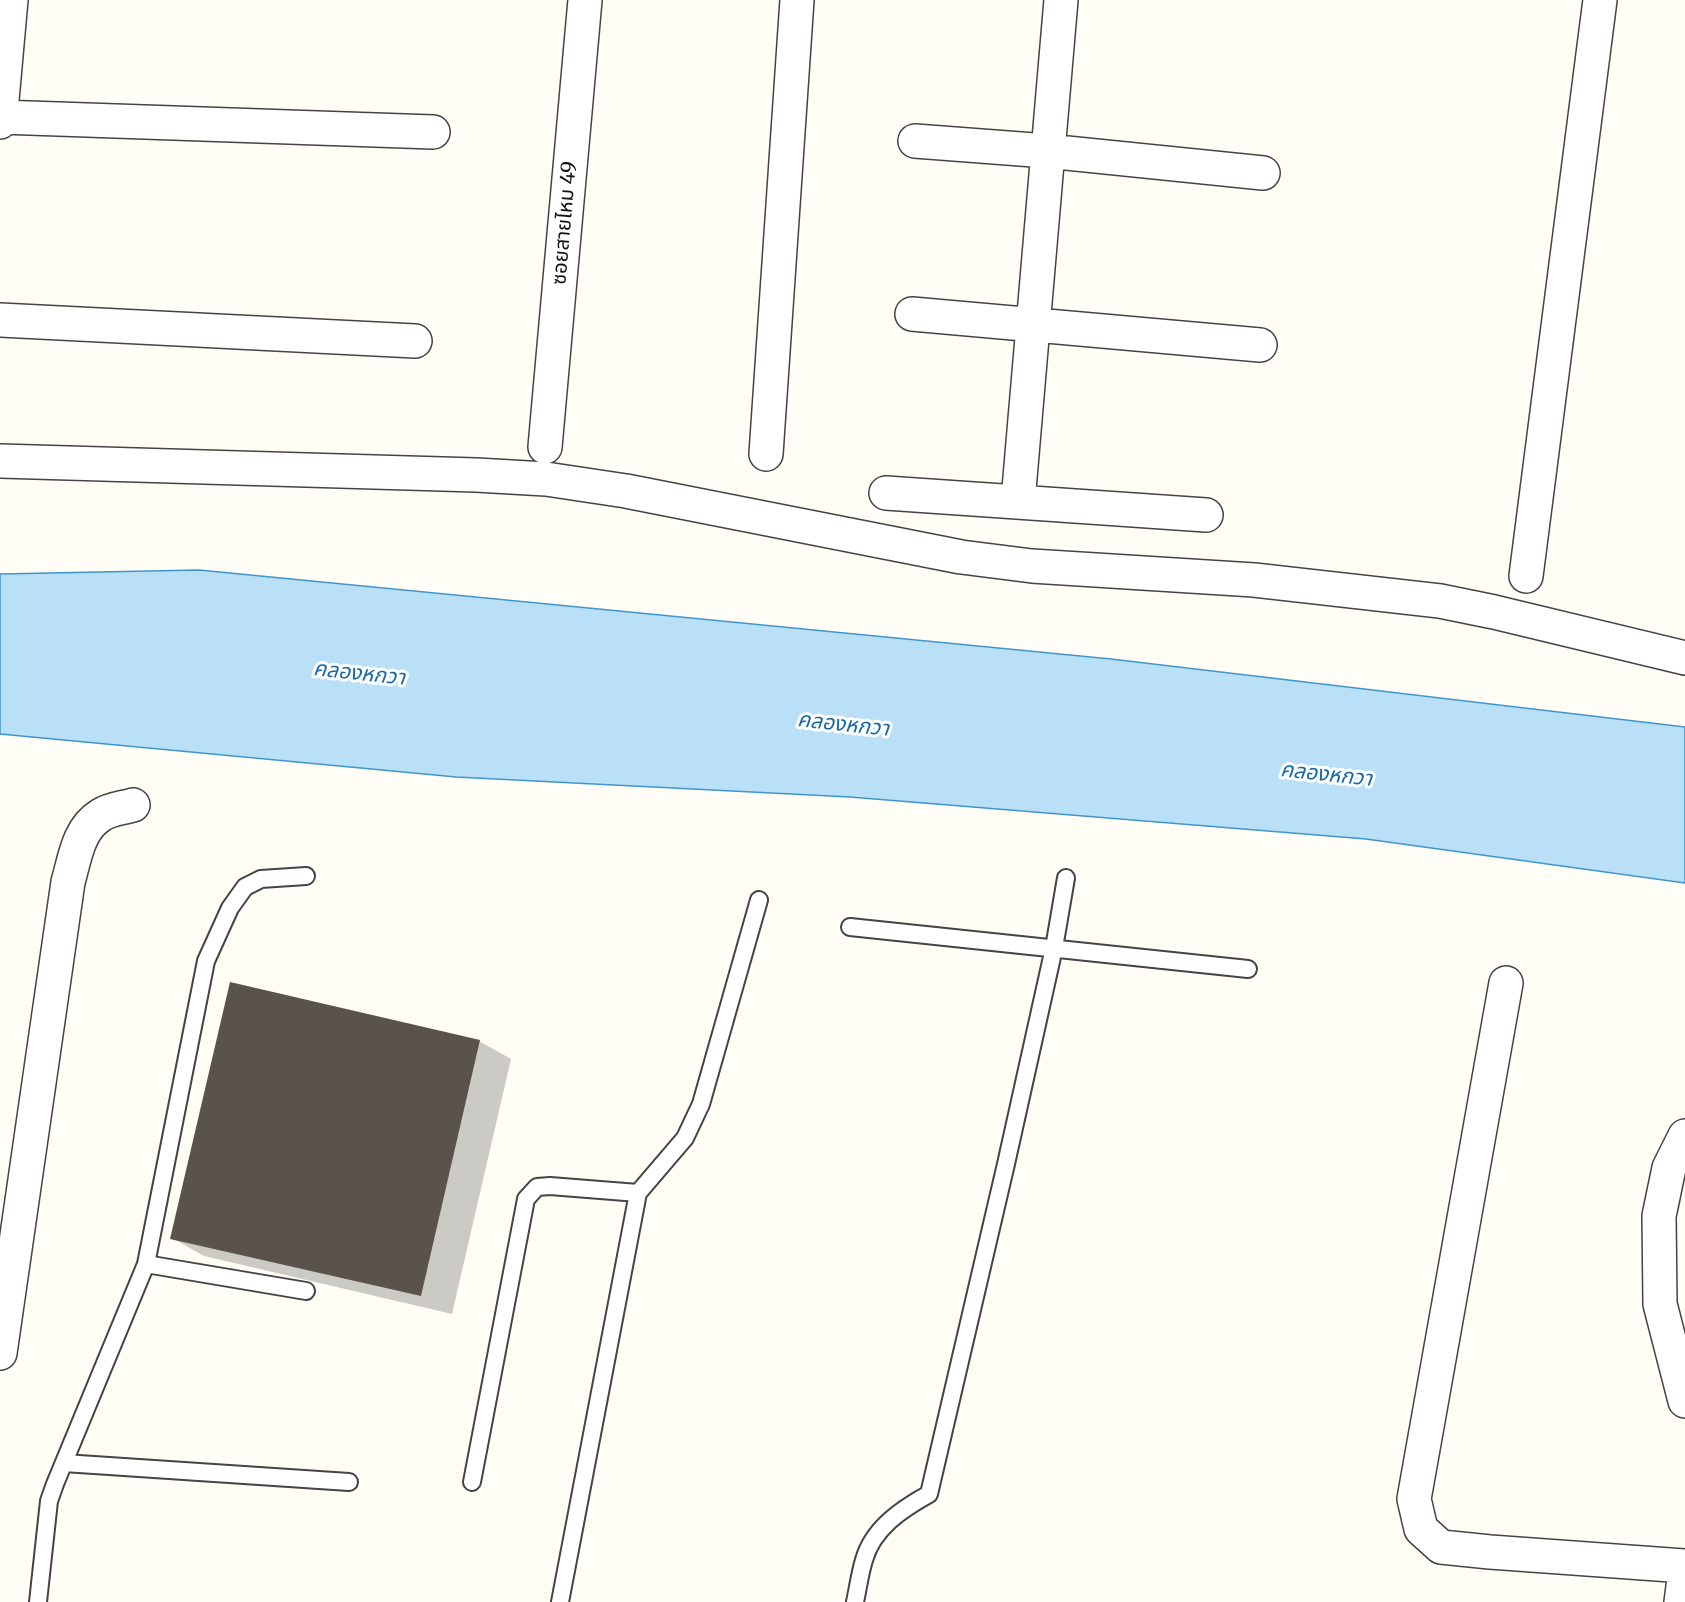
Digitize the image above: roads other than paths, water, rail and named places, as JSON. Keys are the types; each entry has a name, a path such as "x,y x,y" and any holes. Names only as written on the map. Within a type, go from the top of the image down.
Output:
{"street":[{"path":"0,122 11,0"},
{"name":"ซอยสายไหม 49","path":"545,447 585,0"},
{"path":"766,454 797,0"},
{"path":"1018,501 1061,0"},
{"path":"1526,576 1600,0"},
{"path":"0,117 433,132"},
{"path":"915,141 1047,151 1263,173"},
{"path":"912,314 1260,345"},
{"path":"0,320 415,341"},
{"path":"0,461 546,479 626,491 961,557 1032,566 1254,580 1440,601 1682,657"},
{"path":"886,492 1206,515"},
{"path":"0,1353 69,882 79,840 90,823 102,813 133,805"},
{"path":"1506,983 1414,1499 1421,1529 1441,1547 1685,1566"},
{"path":"1685,1136 1670,1168 1659,1216 1660,1304 1685,1401"},
{"path":"1681,1602 1685,1571"}],"lane":[{"path":"38,1602 49,1501 146,1264 206,962 230,908 245,886 261,879 306,876"},
{"path":"855,1602 865,1558 877,1533 908,1506 929,1494 1006,1164 1054,948 1066,878"},
{"path":"560,1602 638,1193 685,1138 701,1104 759,900"},
{"path":"850,927 1248,969"},
{"path":"472,1482 526,1199 537,1187 550,1186 638,1193"},
{"path":"146,1264 306,1291"},
{"path":"64,1463 349,1482"}],"water":[{"name":"คลองหกวา","path":"199,570 1111,659 1685,727 1685,883 1366,839 850,797 456,777 0,734 0,574"}]}
